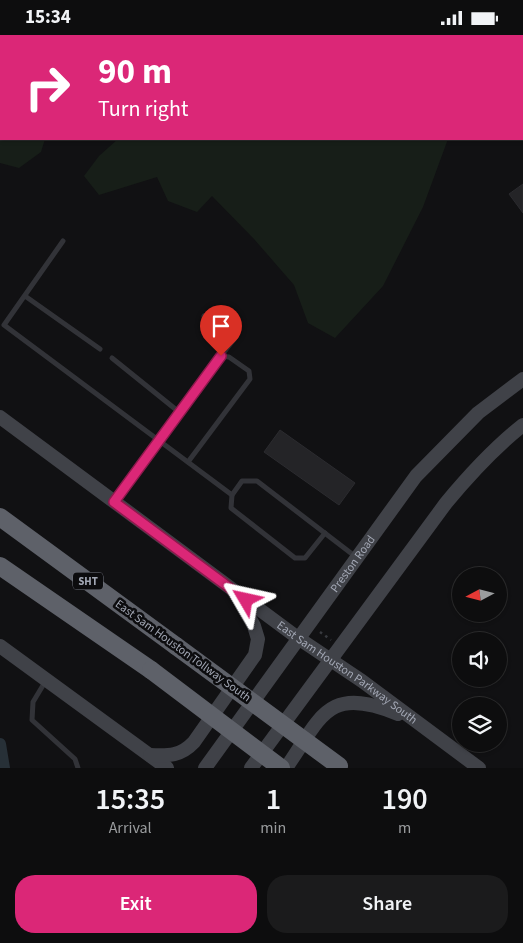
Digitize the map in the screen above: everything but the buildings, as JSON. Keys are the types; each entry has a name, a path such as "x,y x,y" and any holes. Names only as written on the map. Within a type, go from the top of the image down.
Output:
{"highway":[{"name":"East Sam Houston Tollway South","path":"0,517 340,767"},
{"path":"0,566 151,670 281,768"}],"main road":[{"name":"Preston Road","path":"205,768 416,476 438,451 478,413 523,379"},
{"name":"East Sam Houston Parkway South","path":"0,417 298,638 332,660 479,768"},
{"path":"251,768 469,475 500,443 523,425"},
{"path":"150,755 171,756 185,751 194,742 255,655 258,639 254,626 234,591"},
{"path":"0,646 167,768"},
{"path":"286,768 331,707 345,702 364,704 383,708 414,721"}],"lane":[{"path":"63,241 2,327 232,495"},
{"path":"24,295 100,349"},
{"path":"114,502 235,338 204,316"},
{"path":"188,462 250,379 249,371 229,357 221,356"},
{"path":"112,358 171,403 179,412"},
{"path":"325,533 305,558 295,558 232,508 232,495 242,481 257,481 325,533 357,558"},
{"path":"46,680 33,702 32,720 75,759 78,768"}],"path":[{"path":"320,632 336,643"}],"shaded area":[{"path":"0,140 45,140 41,152 19,168 0,163"},
{"path":"117,140 448,140 423,207 383,286 335,338 308,323 294,285 254,239 212,196 197,212 168,201 157,177 99,195 84,176 99,156"}],"waterway":[{"path":"0,744 4,768"}],"route":[{"path":"221,356 114,502 246,600"}]}
